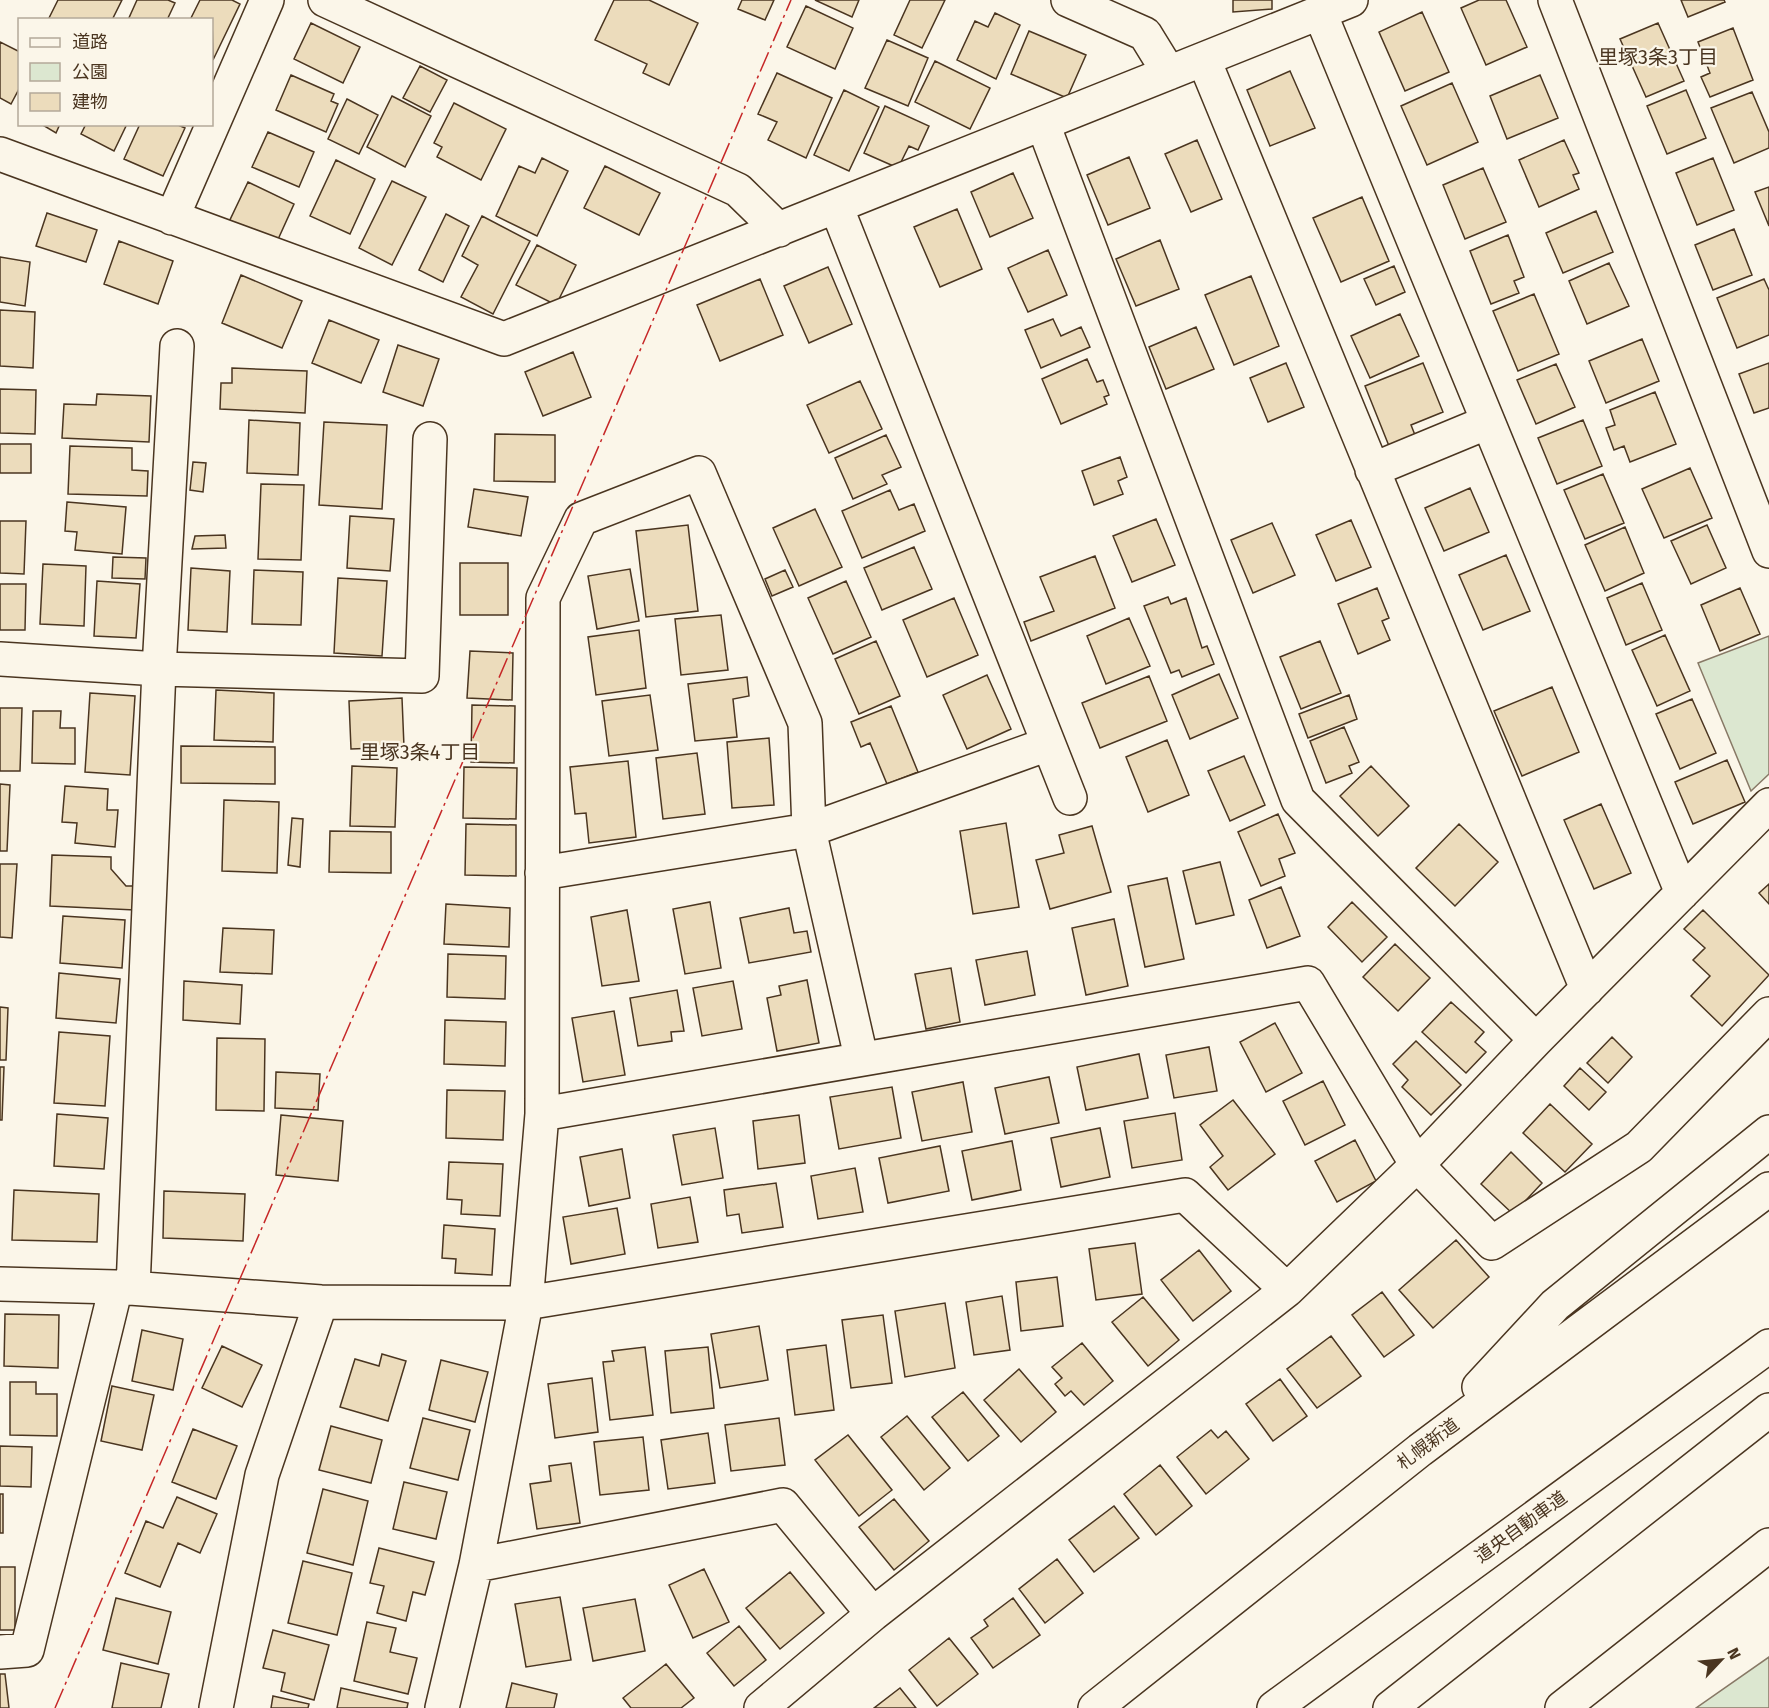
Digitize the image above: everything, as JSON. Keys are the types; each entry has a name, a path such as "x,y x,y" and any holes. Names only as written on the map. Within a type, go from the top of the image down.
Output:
{"main road":[{"path":"213,124 267,0"},
{"path":"325,0 738,190 779,230"},
{"path":"1068,0 1145,34 1169,73"},
{"path":"0,154 504,339 1351,0"},
{"path":"1555,0 1769,551"},
{"path":"1320,13 1682,893"},
{"path":"1204,60 1587,989"},
{"path":"1043,124 1298,800 1536,1040"},
{"path":"172,218 212,126"},
{"path":"836,207 1070,798"},
{"path":"0,1652 27,1650 124,1288 177,346"},
{"path":"1372,470 1488,422"},
{"path":"0,659 159,669 422,676 430,439"},
{"path":"442,1708 476,1565 526,1304 542,1114 543,598 581,519 699,473 805,723 809,830 861,1058"},
{"path":"542,873 809,830 1048,744"},
{"path":"761,1708 873,1614 1287,1290 1417,1165 1536,1040 1769,806"},
{"path":"542,1114 1308,983 1417,1165 1492,1242 1639,1147 1769,1014"},
{"path":"1420,1449 1555,1305 1769,1132"},
{"name":"札幌新道","path":"1095,1708 1420,1449 1769,1189"},
{"path":"0,1284 124,1288 321,1302 526,1304 1185,1195 1287,1290"},
{"path":"216,1708 262,1475 321,1302"},
{"name":"道央自動車道","path":"1274,1708 1769,1346"},
{"path":"1390,1708 1769,1410"},
{"path":"476,1565 783,1505 873,1614"},
{"path":"1562,1708 1769,1545"}],"green space":[{"path":"1769,636 1769,774 1751,791 1698,663"},
{"path":"1769,1657 1769,1708 1696,1708"}],"building":[{"path":"58,0 122,0 113,18 49,18"},
{"path":"137,0 168,0 175,3 168,18 129,18"},
{"path":"200,0 232,0 240,4 213,60 213,18 191,18"},
{"path":"614,0 649,0 698,23 669,85 643,73 647,64 595,40"},
{"path":"742,0 774,0 765,20 738,9"},
{"path":"815,0 859,0 852,17"},
{"path":"910,0 945,0 922,48 894,35"},
{"path":"1233,0 1272,0 1272,9 1233,12"},
{"path":"1479,0 1506,0 1527,47 1486,65 1461,8"},
{"path":"1681,0 1724,0 1725,2 1688,17"},
{"path":"806,6 853,28 835,69 787,47"},
{"path":"1422,12 1449,72 1405,91 1379,32"},
{"path":"995,13 1020,25 996,79 957,60 975,21 988,27"},
{"path":"311,23 360,47 343,83 294,59"},
{"path":"1658,23 1684,81 1646,97 1620,39"},
{"path":"1733,28 1753,80 1710,97 1701,77 1710,73 1698,42"},
{"path":"1029,31 1086,55 1067,98 1011,74"},
{"path":"887,40 928,58 908,106 865,88"},
{"path":"0,42 18,51 18,91 11,104 0,98"},
{"path":"935,61 990,88 970,129 915,102"},
{"path":"420,66 447,80 430,112 403,98"},
{"path":"1290,71 1315,128 1270,146 1247,90"},
{"path":"777,73 832,98 806,158 768,140 777,122 758,114"},
{"path":"291,75 334,94 331,101 338,104 326,132 276,110"},
{"path":"1540,75 1558,118 1507,139 1490,96"},
{"path":"1452,83 1478,142 1427,165 1401,106"},
{"path":"844,90 879,107 849,171 814,155"},
{"path":"1686,90 1706,138 1667,154 1647,106"},
{"path":"1752,92 1769,132 1769,148 1734,163 1711,108"},
{"path":"392,96 431,116 405,167 367,147"},
{"path":"347,99 378,115 359,154 328,139"},
{"path":"454,103 506,129 481,180 437,157 442,147 434,143"},
{"path":"885,106 929,126 918,150 909,146 898,168 864,153"},
{"path":"44,126 59,126 56,133"},
{"path":"85,126 126,126 114,151 81,134"},
{"path":"139,126 180,126 185,128 163,176 124,159"},
{"path":"268,132 314,152 299,187 252,167"},
{"path":"1197,140 1222,199 1191,212 1165,154"},
{"path":"1564,140 1579,173 1573,175 1579,189 1539,207 1519,160"},
{"path":"1129,157 1150,208 1108,225 1087,175"},
{"path":"542,158 568,171 537,236 496,216 519,166 535,173"},
{"path":"1713,158 1734,210 1697,225 1676,173"},
{"path":"336,160 375,179 350,234 310,216"},
{"path":"605,166 660,193 639,235 584,208"},
{"path":"1483,168 1506,222 1465,239 1443,185"},
{"path":"1013,173 1033,218 990,237 971,192"},
{"path":"392,181 426,197 392,265 359,248"},
{"path":"248,182 294,204 275,246 228,224"},
{"path":"1769,187 1769,226 1755,192"},
{"path":"1362,197 1389,261 1341,282 1313,218"},
{"path":"957,209 982,269 940,287 914,227"},
{"path":"1596,211 1613,252 1563,273 1546,233"},
{"path":"47,213 97,230 86,262 36,246"},
{"path":"446,214 469,226 443,282 419,270"},
{"path":"482,216 530,241 493,314 461,297 478,265 462,256"},
{"path":"1734,229 1752,275 1713,290 1695,245"},
{"path":"1508,235 1524,277 1514,281 1519,293 1491,304 1470,251"},
{"path":"1160,240 1179,289 1136,306 1116,259"},
{"path":"119,241 173,261 158,304 104,284"},
{"path":"537,245 576,265 556,305 516,285"},
{"path":"1048,250 1067,295 1028,312 1008,268"},
{"path":"0,257 30,262 25,306 0,302"},
{"path":"1609,263 1629,306 1587,324 1569,281"},
{"path":"1394,266 1405,292 1376,305 1364,279"},
{"path":"828,267 852,324 809,343 784,286"},
{"path":"241,275 302,301 282,348 222,323"},
{"path":"1251,276 1279,346 1234,365 1205,295"},
{"path":"760,279 783,335 720,361 697,305"},
{"path":"1764,279 1769,290 1769,335 1737,348 1717,298"},
{"path":"1534,294 1559,354 1518,371 1493,311"},
{"path":"0,310 35,312 33,368 0,366"},
{"path":"1400,314 1419,356 1370,378 1351,336"},
{"path":"1053,319 1061,336 1081,327 1090,347 1041,368 1025,330"},
{"path":"329,320 379,340 361,383 312,363"},
{"path":"1196,327 1214,369 1166,389 1149,347"},
{"path":"1642,339 1659,381 1606,403 1589,361"},
{"path":"398,345 439,359 423,406 383,392"},
{"path":"573,352 591,397 543,416 525,372"},
{"path":"1087,359 1097,382 1103,380 1109,395 1104,397 1107,404 1061,424 1042,379"},
{"path":"1286,363 1304,407 1268,422 1250,378"},
{"path":"1423,363 1443,412 1411,425 1415,435 1389,446 1365,386"},
{"path":"1769,363 1769,408 1754,413 1739,374"},
{"path":"1556,364 1575,407 1536,424 1517,380"},
{"path":"232,368 307,371 305,413 220,409 221,383 232,383"},
{"path":"860,381 882,429 829,453 807,405"},
{"path":"0,389 36,390 35,434 0,433"},
{"path":"1655,392 1676,444 1630,462 1624,446 1614,450 1606,428 1615,425 1610,410"},
{"path":"97,394 151,396 149,442 62,438 64,404 96,405"},
{"path":"249,420 300,423 298,475 247,473"},
{"path":"1583,420 1602,466 1557,484 1538,438"},
{"path":"324,422 387,425 382,509 319,505"},
{"path":"495,434 555,435 555,482 494,481"},
{"path":"886,435 901,467 882,475 887,484 853,499 835,458"},
{"path":"0,444 31,444 31,473 0,473"},
{"path":"70,446 132,448 132,470 148,471 147,496 68,494"},
{"path":"1120,457 1127,477 1118,481 1123,494 1094,505 1082,471"},
{"path":"193,462 206,463 203,492 190,490"},
{"path":"1690,468 1712,518 1664,538 1642,489"},
{"path":"1603,474 1624,523 1585,539 1564,490"},
{"path":"261,484 304,485 301,560 258,559"},
{"path":"1470,488 1489,532 1444,551 1425,508"},
{"path":"474,489 528,497 521,536 468,527"},
{"path":"890,490 899,510 914,504 925,531 862,558 842,511"},
{"path":"67,502 126,507 122,554 75,550 77,532 65,531"},
{"path":"815,509 842,567 799,586 773,528"},
{"path":"350,516 394,519 390,571 347,568"},
{"path":"1156,519 1175,565 1132,582 1113,536"},
{"path":"1351,520 1371,567 1336,581 1316,535"},
{"path":"0,521 26,521 24,574 0,573"},
{"path":"1272,523 1295,575 1253,593 1231,540"},
{"path":"688,525 698,611 646,617 636,531"},
{"path":"1707,525 1726,568 1691,584 1671,541"},
{"path":"1625,527 1644,573 1605,591 1585,545"},
{"path":"225,535 226,548 192,549 195,536"},
{"path":"914,547 932,589 882,610 864,568"},
{"path":"1506,555 1530,611 1483,630 1459,575"},
{"path":"1095,556 1115,608 1031,641 1024,622 1054,611 1040,577"},
{"path":"113,557 146,558 145,579 112,578"},
{"path":"460,563 508,563 508,615 460,615"},
{"path":"43,564 86,566 84,626 40,624"},
{"path":"191,568 230,571 227,632 188,630"},
{"path":"630,569 639,621 597,629 588,576"},
{"path":"254,570 303,572 301,625 252,624"},
{"path":"785,570 793,587 772,596 765,579"},
{"path":"338,578 387,581 382,656 334,653"},
{"path":"97,581 140,584 136,638 94,636"},
{"path":"846,581 871,637 833,654 808,598"},
{"path":"1642,583 1662,630 1626,645 1607,598"},
{"path":"0,584 26,584 25,630 0,630"},
{"path":"1377,588 1389,618 1382,621 1390,640 1358,654 1338,604"},
{"path":"1740,588 1760,634 1720,651 1701,605"},
{"path":"1168,597 1171,604 1186,598 1202,648 1207,646 1214,664 1182,677 1179,670 1171,673 1144,606"},
{"path":"954,598 978,655 927,677 903,620"},
{"path":"721,615 728,670 681,675 675,619"},
{"path":"1129,618 1150,666 1106,684 1087,636"},
{"path":"639,630 646,688 596,695 588,637"},
{"path":"1665,635 1690,691 1657,706 1632,650"},
{"path":"876,641 900,696 859,714 835,659"},
{"path":"1320,641 1341,693 1301,709 1280,657"},
{"path":"470,651 513,653 512,700 467,698"},
{"path":"1219,674 1238,718 1190,739 1172,695"},
{"path":"987,675 1011,729 967,749 943,695"},
{"path":"1149,676 1167,721 1100,748 1082,703"},
{"path":"747,677 749,696 733,699 737,737 695,741 688,684"},
{"path":"1552,687 1579,752 1522,776 1494,711"},
{"path":"216,690 274,693 273,742 214,740"},
{"path":"90,693 135,696 130,775 85,772"},
{"path":"650,695 658,750 609,756 602,701"},
{"path":"1349,695 1357,719 1308,738 1299,714"},
{"path":"402,698 404,747 351,749 349,701"},
{"path":"1692,699 1716,753 1680,769 1656,714"},
{"path":"472,705 515,706 514,763 471,762"},
{"path":"891,706 918,772 887,784 870,743 861,747 851,722"},
{"path":"0,708 22,708 20,771 0,771"},
{"path":"33,711 61,711 60,728 75,728 75,764 32,763"},
{"path":"1344,727 1359,762 1349,766 1352,773 1326,783 1310,741"},
{"path":"769,738 774,805 732,808 727,742"},
{"path":"1167,740 1189,795 1148,812 1126,757"},
{"path":"181,746 275,747 275,784 181,783"},
{"path":"697,753 705,814 663,819 656,758"},
{"path":"1244,756 1265,805 1230,821 1208,771"},
{"path":"1727,760 1745,802 1693,824 1675,782"},
{"path":"628,761 636,837 589,843 586,813 575,814 570,767"},
{"path":"352,766 397,768 395,827 350,826"},
{"path":"1371,766 1409,806 1378,836 1340,796"},
{"path":"464,767 517,768 516,819 463,818"},
{"path":"0,784 10,785 7,851 0,851"},
{"path":"65,786 108,789 107,810 118,810 115,847 75,843 77,823 62,822"},
{"path":"224,800 279,802 277,873 222,871"},
{"path":"1601,804 1631,873 1594,889 1564,820"},
{"path":"1278,814 1295,853 1279,859 1285,876 1261,886 1238,832"},
{"path":"292,818 303,819 300,867 288,865"},
{"path":"1006,823 1019,907 973,914 960,831"},
{"path":"466,824 516,825 516,876 465,875"},
{"path":"1459,824 1498,862 1455,906 1416,868"},
{"path":"1092,826 1111,892 1050,909 1036,860 1064,853 1059,835"},
{"path":"330,831 391,832 391,873 329,872"},
{"path":"52,855 111,857 111,869 126,886 136,886 135,910 50,906"},
{"path":"1220,862 1234,915 1196,924 1183,871"},
{"path":"0,864 17,864 12,938 0,937"},
{"path":"1167,878 1184,959 1145,967 1128,886"},
{"path":"1769,884 1769,904 1759,893"},
{"path":"1281,887 1300,936 1267,948 1249,900"},
{"path":"710,902 721,968 685,974 673,909"},
{"path":"1352,902 1387,937 1362,962 1328,927"},
{"path":"446,904 510,908 509,947 444,944"},
{"path":"789,908 794,933 807,931 811,952 749,963 740,918"},
{"path":"627,910 639,981 602,986 591,917"},
{"path":"1703,910 1769,975 1722,1026 1691,996 1710,976 1693,960 1705,948 1684,929"},
{"path":"63,916 125,920 122,968 60,963"},
{"path":"1114,919 1128,986 1086,995 1072,928"},
{"path":"223,928 274,930 272,974 220,972"},
{"path":"1395,944 1430,978 1398,1011 1363,977"},
{"path":"1027,951 1035,995 985,1005 976,960"},
{"path":"448,954 506,956 505,999 447,997"},
{"path":"951,968 960,1022 926,1029 915,974"},
{"path":"59,973 120,979 116,1023 56,1018"},
{"path":"807,980 819,1043 777,1051 767,998 781,995 779,986"},
{"path":"184,981 242,985 240,1024 183,1020"},
{"path":"733,981 742,1029 702,1036 693,988"},
{"path":"677,990 684,1031 671,1032 672,1041 638,1046 630,998"},
{"path":"1451,1002 1484,1032 1475,1042 1486,1052 1466,1073 1422,1032"},
{"path":"0,1007 8,1008 6,1060 0,1060"},
{"path":"614,1011 625,1075 583,1082 572,1018"},
{"path":"445,1020 506,1022 505,1066 444,1064"},
{"path":"1275,1023 1302,1073 1266,1092 1240,1042"},
{"path":"59,1032 110,1036 105,1106 54,1103"},
{"path":"1612,1037 1632,1057 1608,1083 1587,1063"},
{"path":"217,1038 265,1039 264,1111 216,1110"},
{"path":"1416,1041 1461,1085 1431,1115 1402,1087 1408,1080 1393,1064"},
{"path":"1209,1047 1217,1091 1174,1098 1166,1055"},
{"path":"1139,1054 1148,1098 1086,1110 1077,1067"},
{"path":"0,1067 4,1067 2,1120 0,1120"},
{"path":"1580,1068 1606,1092 1589,1110 1564,1086"},
{"path":"276,1072 320,1074 318,1110 275,1108"},
{"path":"1049,1077 1059,1123 1005,1134 995,1088"},
{"path":"1323,1081 1345,1125 1305,1145 1283,1101"},
{"path":"963,1082 972,1132 922,1141 912,1092"},
{"path":"892,1087 901,1138 839,1149 830,1097"},
{"path":"447,1090 505,1091 503,1140 446,1138"},
{"path":"1233,1100 1275,1154 1228,1190 1210,1167 1223,1156 1200,1125"},
{"path":"1550,1104 1592,1144 1565,1172 1523,1133"},
{"path":"1175,1113 1182,1160 1132,1168 1124,1121"},
{"path":"57,1114 108,1118 104,1169 54,1166"},
{"path":"281,1115 343,1121 338,1181 276,1175"},
{"path":"799,1115 805,1163 758,1169 753,1121"},
{"path":"715,1128 723,1178 682,1185 673,1135"},
{"path":"1100,1128 1110,1177 1061,1187 1051,1138"},
{"path":"1355,1140 1376,1181 1337,1202 1315,1161"},
{"path":"1012,1141 1021,1190 972,1200 962,1151"},
{"path":"940,1146 949,1191 888,1203 879,1158"},
{"path":"622,1149 630,1198 589,1206 580,1157"},
{"path":"1511,1152 1542,1183 1513,1214 1481,1184"},
{"path":"449,1162 503,1164 500,1216 461,1214 462,1200 447,1199"},
{"path":"855,1168 863,1212 818,1219 811,1176"},
{"path":"776,1183 783,1227 742,1233 739,1214 727,1216 724,1190"},
{"path":"14,1190 99,1194 97,1242 12,1240"},
{"path":"164,1191 245,1194 243,1241 163,1238"},
{"path":"690,1197 698,1242 658,1248 651,1204"},
{"path":"617,1208 625,1254 571,1264 563,1217"},
{"path":"444,1225 495,1229 492,1275 455,1273 456,1259 442,1258"},
{"path":"1456,1240 1489,1277 1433,1328 1399,1290"},
{"path":"1135,1243 1142,1294 1096,1300 1089,1249"},
{"path":"1199,1250 1231,1291 1193,1321 1161,1280"},
{"path":"1057,1277 1063,1326 1021,1331 1016,1282"},
{"path":"1382,1292 1414,1335 1384,1357 1352,1315"},
{"path":"1002,1296 1010,1350 974,1355 966,1302"},
{"path":"1143,1297 1179,1340 1148,1366 1112,1322"},
{"path":"945,1303 955,1368 905,1377 895,1311"},
{"path":"5,1314 59,1315 58,1368 4,1366"},
{"path":"883,1315 892,1383 851,1388 842,1320"},
{"path":"759,1326 768,1380 720,1388 711,1334"},
{"path":"142,1330 183,1339 173,1390 132,1381"},
{"path":"1331,1336 1361,1376 1317,1408 1287,1369"},
{"path":"1082,1343 1113,1381 1084,1405 1071,1391 1065,1396 1055,1384 1062,1378 1052,1367"},
{"path":"826,1345 834,1410 795,1415 787,1350"},
{"path":"222,1346 262,1365 242,1407 202,1388"},
{"path":"645,1347 653,1415 610,1420 603,1362 614,1361 612,1351"},
{"path":"708,1347 714,1408 671,1413 665,1351"},
{"path":"382,1354 406,1361 388,1421 340,1407 355,1359 379,1366"},
{"path":"441,1360 488,1372 475,1422 429,1410"},
{"path":"1019,1369 1056,1412 1021,1442 984,1400"},
{"path":"592,1378 598,1432 555,1438 548,1384"},
{"path":"1280,1379 1307,1416 1273,1441 1246,1404"},
{"path":"10,1382 36,1382 36,1394 57,1394 57,1436 10,1435"},
{"path":"112,1386 154,1395 142,1450 101,1441"},
{"path":"963,1392 999,1436 968,1461 932,1417"},
{"path":"907,1416 950,1468 924,1490 881,1437"},
{"path":"423,1418 470,1430 458,1480 410,1468"},
{"path":"779,1418 785,1465 731,1471 725,1425"},
{"path":"331,1426 382,1440 371,1483 319,1470"},
{"path":"193,1429 237,1446 216,1499 172,1482"},
{"path":"1211,1430 1218,1438 1226,1431 1249,1459 1206,1494 1177,1457"},
{"path":"708,1433 715,1483 668,1489 661,1440"},
{"path":"848,1435 892,1490 859,1516 815,1460"},
{"path":"643,1437 649,1490 600,1495 594,1442"},
{"path":"0,1446 32,1447 31,1487 0,1486"},
{"path":"571,1463 580,1523 537,1529 530,1484 551,1481 549,1466"},
{"path":"1160,1465 1192,1506 1156,1535 1124,1494"},
{"path":"404,1482 447,1492 436,1539 393,1529"},
{"path":"323,1489 368,1501 353,1565 307,1553"},
{"path":"0,1494 3,1494 3,1533 0,1533"},
{"path":"177,1497 217,1514 200,1553 178,1543 160,1587 125,1573 146,1521 163,1528"},
{"path":"894,1499 929,1541 894,1570 859,1527"},
{"path":"1114,1506 1139,1538 1094,1572 1069,1540"},
{"path":"379,1548 434,1562 425,1595 413,1592 406,1621 377,1613 384,1586 370,1583"},
{"path":"1057,1559 1083,1593 1045,1623 1019,1589"},
{"path":"303,1561 352,1573 337,1635 288,1623"},
{"path":"0,1567 15,1567 15,1630 0,1630"},
{"path":"704,1569 729,1622 693,1638 669,1585"},
{"path":"790,1572 824,1613 780,1649 746,1608"},
{"path":"560,1597 571,1660 526,1667 515,1604"},
{"path":"116,1598 171,1612 158,1664 103,1650"},
{"path":"1013,1598 1040,1635 993,1668 971,1638 988,1626 984,1620"},
{"path":"635,1599 645,1651 593,1661 583,1608"},
{"path":"367,1622 396,1628 390,1652 417,1658 408,1694 354,1681"},
{"path":"739,1626 766,1660 734,1686 707,1653"},
{"path":"273,1630 329,1645 314,1700 281,1691 285,1673 263,1668"},
{"path":"949,1638 978,1674 937,1706 909,1670"},
{"path":"121,1663 169,1674 161,1708 112,1708"},
{"path":"666,1664 694,1698 681,1708 631,1708 623,1698"},
{"path":"0,1674 5,1674 9,1708 0,1708"},
{"path":"512,1683 557,1694 554,1708 506,1708"},
{"path":"341,1688 408,1703 407,1708 337,1708"},
{"path":"900,1688 916,1708 874,1708"},
{"path":"273,1696 309,1704 308,1708 271,1708"}],"power":[{"path":"55,1708 791,0"}],"district":[{"name":"里塚3条3丁目","path":"1658,57"},
{"name":"里塚3条4丁目","path":"420,752"}]}
